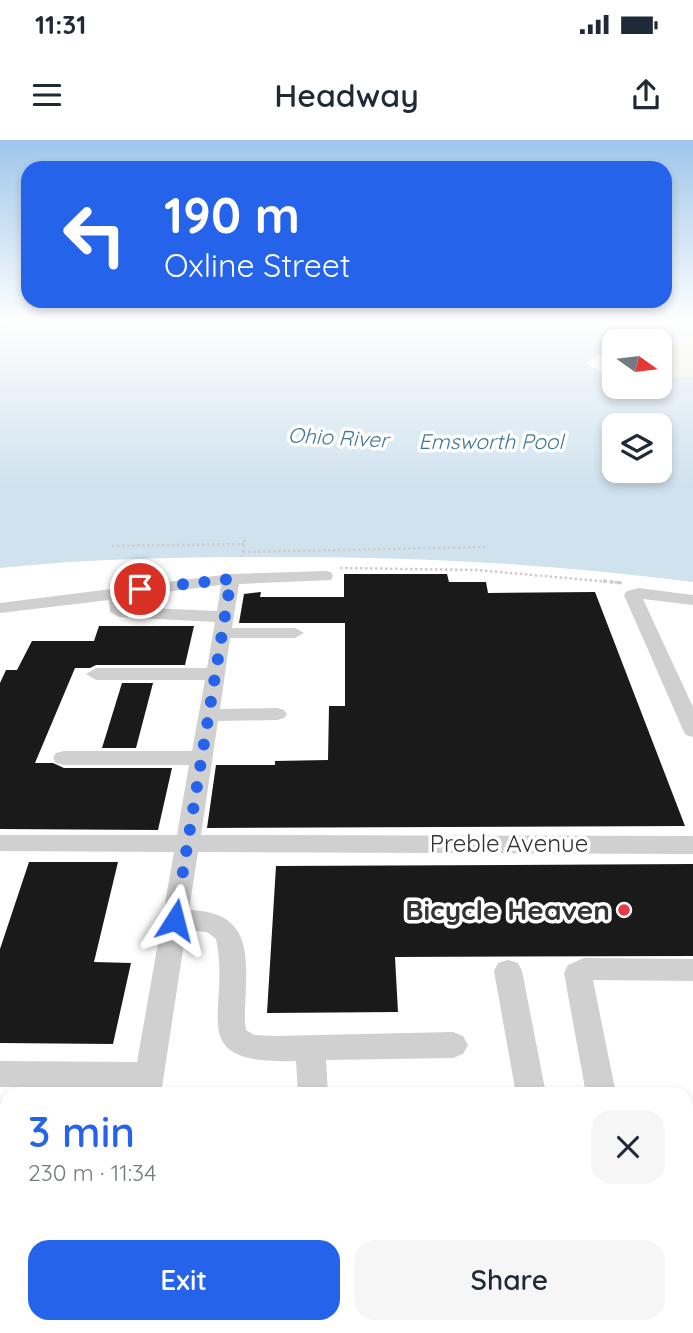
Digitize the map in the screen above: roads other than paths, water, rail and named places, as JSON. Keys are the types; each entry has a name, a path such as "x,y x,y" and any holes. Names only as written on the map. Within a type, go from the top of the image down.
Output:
{"street":[{"path":"0,608 231,579 329,572"},
{"path":"0,1074 147,1084 231,579"},
{"path":"117,592 118,612 295,633"},
{"path":"693,600 639,593 633,595 693,730"},
{"path":"96,674 215,674"},
{"path":"208,715 277,715"},
{"path":"64,758 200,758"},
{"name":"Preble Avenue","path":"0,843 693,845"},
{"path":"175,920 199,920 215,924 226,932 230,944 232,971 231,1032 239,1043 253,1047 310,1048 453,1045"},
{"path":"600,1087 578,973 584,969 693,970"},
{"path":"508,971 530,1087"},
{"path":"310,1048 313,1087"}],"water":[{"name":"Emsworth Pool","path":"0,377 602,377 602,399 672,399 672,377 693,378 693,582 531,565 368,558 162,558 0,568"}],"place":[{"name":"Bicycle Heaven","path":"624,910"}],"water label":[{"name":"Ohio River","path":"338,438"}]}
